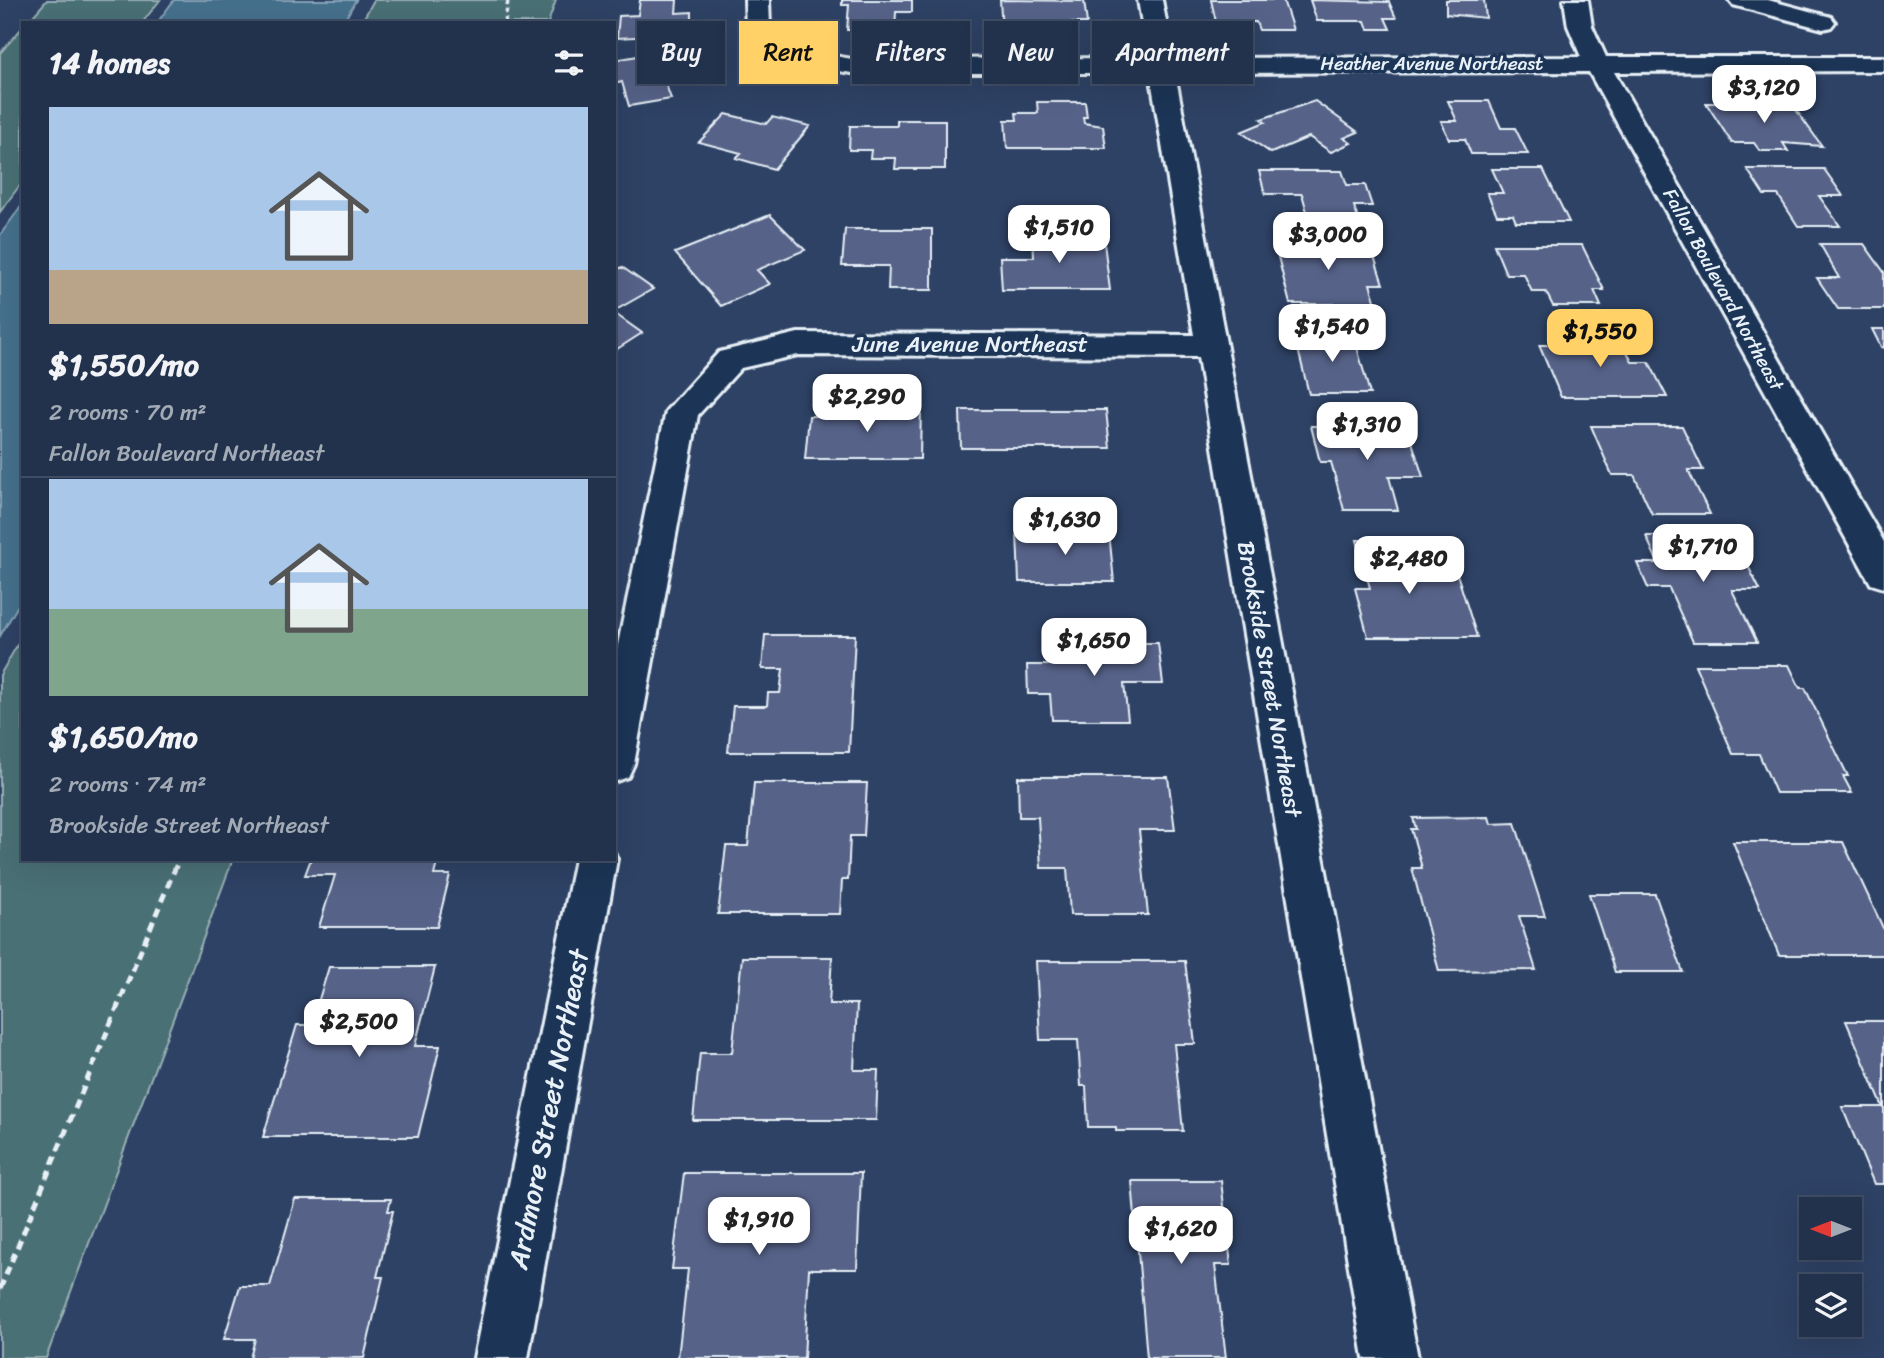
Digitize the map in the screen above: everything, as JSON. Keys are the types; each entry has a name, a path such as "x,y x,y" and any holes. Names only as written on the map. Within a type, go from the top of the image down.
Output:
{"street":[{"name":"Heather Avenue Northeast","path":"757,0 758,29 774,45 804,59 852,66 1092,64"},
{"name":"Brookside Street Northeast","path":"1150,0 1154,21"},
{"name":"Fallon Boulevard Northeast","path":"1576,0 1580,26 1596,63 1884,574"},
{"path":"1741,0 1823,22"},
{"name":"Heather Avenue Northeast","path":"1253,64 1884,64"},
{"name":"Brookside Street Northeast","path":"1165,84 1391,1358"},
{"name":"June Avenue Northeast","path":"616,753 681,411 730,360 798,344 1211,346"},
{"name":"Ardmore Street Northeast","path":"501,1358 596,861"}],"path":[{"path":"505,21 508,0"},
{"path":"0,1289 178,861"}],"green space":[{"path":"47,0 160,0 144,21 29,21"},
{"path":"374,0 556,0 549,21 362,21"},
{"path":"21,29 21,184 0,212 0,53"},
{"path":"21,638 21,861 232,861 46,1358 0,1358 0,675"}],"water":[{"path":"174,0 356,0 344,21 158,21"},
{"path":"21,207 21,600 0,636 0,235"}],"building":[{"path":"640,0 677,0 676,13 692,12 692,21 637,21 637,37 617,38 619,16 638,15"},
{"path":"842,0 912,0 912,12 896,12 896,21 852,21 852,30 847,30 849,5 842,5"},
{"path":"1000,0 1084,1 1087,23 1078,21 1001,21"},
{"path":"1211,0 1283,0 1293,30 1259,30 1253,21 1216,21"},
{"path":"1310,0 1389,2 1396,18 1385,18 1390,29 1368,29 1365,21 1317,21"},
{"path":"1446,0 1484,0 1486,18 1446,14"},
{"path":"637,56 637,84 666,84 671,99 629,106 622,82 616,84 616,60"},
{"path":"1315,101 1358,132 1344,138 1351,143 1331,152 1309,137 1271,153 1241,132 1265,122 1261,119"},
{"path":"1448,101 1489,101 1501,128 1515,128 1528,154 1471,154 1465,139 1449,139 1441,121 1457,121"},
{"path":"1037,102 1085,102 1087,117 1083,117 1084,123 1103,126 1106,148 1007,148 1005,120 1017,120 1016,113 1038,113"},
{"path":"1706,103 1791,103 1822,146 1783,143 1788,151 1760,151 1754,143 1732,143"},
{"path":"726,114 766,124 772,117 810,126 774,169 736,158 741,153 699,142"},
{"path":"897,120 945,120 945,169 895,169 896,158 870,158 871,150 849,150 850,126 897,126"},
{"path":"1492,169 1543,169 1569,222 1516,222 1513,215 1497,215 1487,193 1503,193"},
{"path":"1747,169 1824,169 1843,196 1819,196 1840,226 1798,226 1778,195 1764,195"},
{"path":"1259,171 1342,171 1347,185 1365,185 1372,206 1354,206 1360,226 1311,226 1302,194 1265,194"},
{"path":"770,215 805,250 757,270 770,284 721,306 675,253"},
{"path":"845,229 932,229 932,290 888,290 889,266 842,266"},
{"path":"1033,235 1103,235 1110,290 1002,290 1000,257 1034,257"},
{"path":"1274,241 1369,241 1383,284 1370,284 1376,304 1290,304"},
{"path":"1820,244 1864,244 1884,272 1884,309 1838,309 1817,278 1839,278"},
{"path":"1494,245 1582,245 1604,290 1594,290 1601,306 1553,306 1546,292 1532,292 1524,274 1506,274"},
{"path":"622,267 653,289 616,310 616,271"},
{"path":"616,314 642,333 616,350"},
{"path":"1872,329 1884,329 1884,348 1881,347"},
{"path":"1294,333 1353,333 1370,394 1309,394"},
{"path":"1571,333 1618,333 1632,362 1649,362 1667,397 1561,397 1539,345 1577,345"},
{"path":"856,405 921,405 920,459 805,459 809,416 856,416"},
{"path":"960,410 1106,410 1110,448 961,448"},
{"path":"1311,426 1407,426 1423,477 1389,477 1398,510 1344,510 1331,462 1320,462"},
{"path":"1591,426 1682,426 1703,470 1688,470 1710,514 1652,514 1634,475 1612,475"},
{"path":"1017,532 1109,532 1114,582 1019,582"},
{"path":"1646,536 1733,536 1760,590 1732,590 1757,642 1693,642 1669,588 1648,588 1637,563 1658,563"},
{"path":"1357,540 1407,540 1417,574 1457,574 1477,637 1368,637 1355,588 1370,588"},
{"path":"765,635 855,635 849,752 728,752 733,706 767,706 768,693 780,693 783,669 762,669"},
{"path":"1047,643 1158,643 1163,684 1124,684 1128,720 1052,720 1050,694 1028,694 1027,665 1048,665"},
{"path":"1695,665 1789,665 1800,688 1805,688 1848,776 1843,776 1852,793 1776,793 1759,754 1733,754"},
{"path":"1018,777 1168,777 1175,830 1139,830 1148,915 1070,915 1067,868 1041,868 1038,817 1019,817"},
{"path":"754,783 867,783 864,836 850,836 848,880 842,880 840,914 718,914 726,846 748,846"},
{"path":"1489,817 1491,824 1515,823 1545,916 1519,916 1536,970 1439,971 1412,868 1422,868 1411,829 1416,829 1413,818"},
{"path":"1733,842 1843,842 1884,930 1884,955 1779,955"},
{"path":"310,861 438,861 434,875 450,875 437,927 319,927 335,875 305,875"},
{"path":"1589,894 1655,894 1683,972 1615,972"},
{"path":"742,957 832,957 829,1004 857,1004 854,1070 878,1070 876,1120 693,1120 700,1053 732,1053"},
{"path":"1036,961 1185,961 1195,1044 1174,1044 1183,1131 1116,1131 1116,1127 1088,1127 1086,1086 1081,1086 1078,1040 1040,1040"},
{"path":"329,967 435,967 415,1046 440,1046 418,1137 263,1137 297,1025 311,1025"},
{"path":"1846,1021 1884,1021 1884,1184 1874,1184 1842,1107 1883,1107"},
{"path":"684,1173 861,1173 857,1269 809,1269 804,1358 678,1358 688,1269 672,1269"},
{"path":"1132,1181 1221,1181 1231,1265 1215,1265 1226,1358 1147,1358"},
{"path":"295,1199 391,1199 388,1211 393,1211 377,1277 383,1277 364,1358 250,1358 255,1339 224,1339 240,1286 270,1286"}]}
